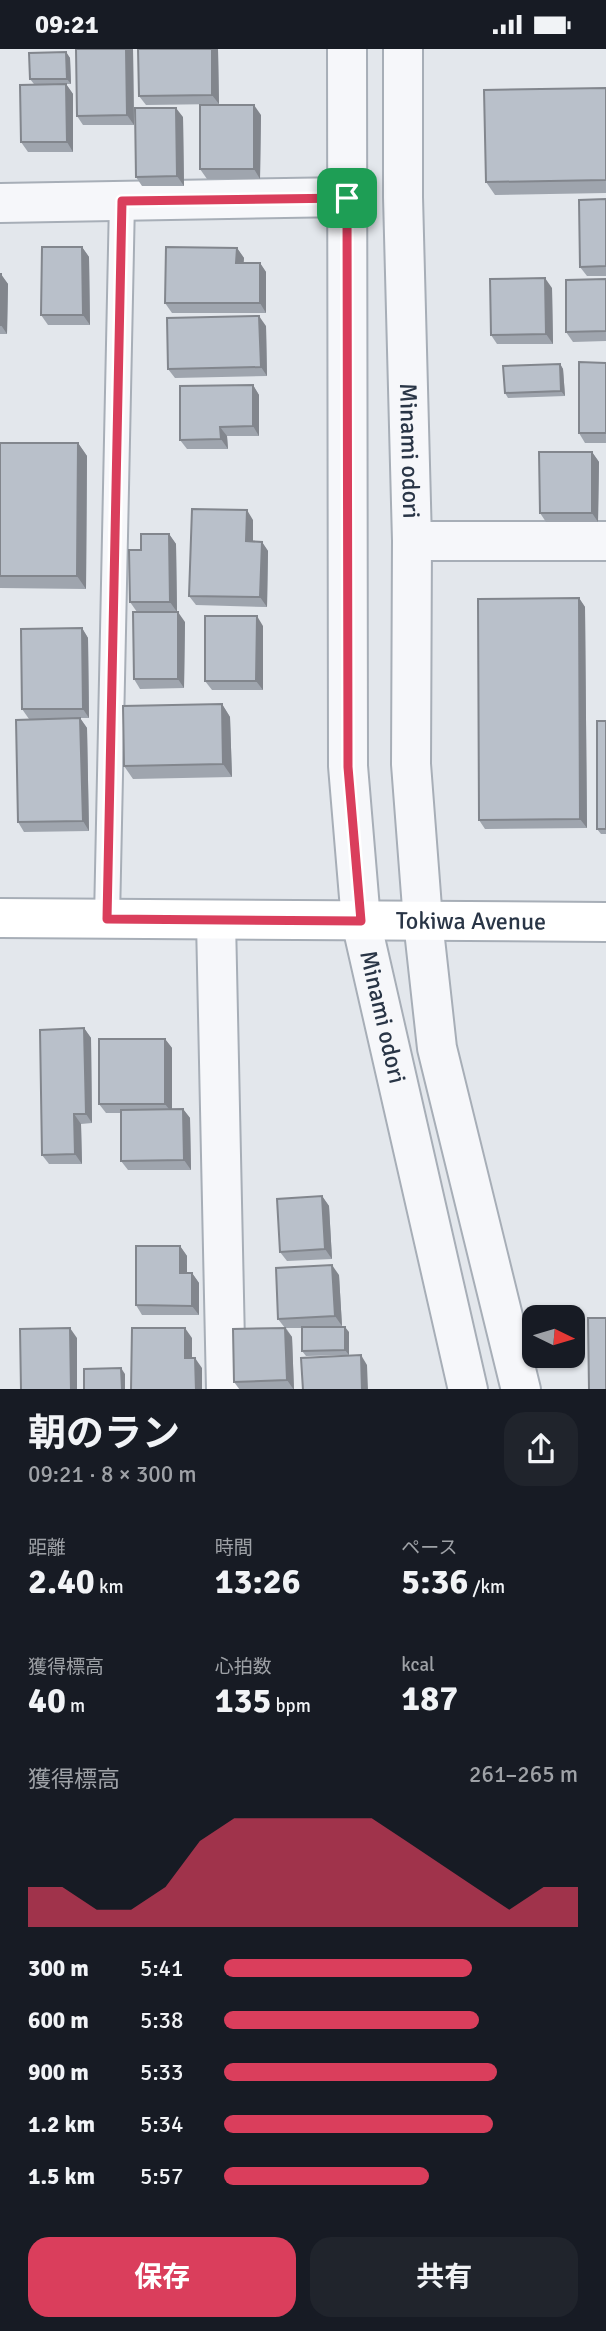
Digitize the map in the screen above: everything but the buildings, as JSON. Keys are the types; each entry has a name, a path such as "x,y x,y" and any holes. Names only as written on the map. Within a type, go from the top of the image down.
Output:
{"main road":[{"name":"Tokiwa Avenue","path":"0,918 606,922"}],"street":[{"name":"Minami odori","path":"347,49 348,767 361,921 468,1389"},
{"name":"Minami odori","path":"403,49 403,197 412,541 411,764 423,921 437,1048 521,1389"},
{"path":"0,204 347,198"},
{"path":"412,541 606,541"},
{"path":"216,921 226,1389"}],"lane":[{"path":"107,919 122,201"}],"route":[{"path":"347,198 348,767 361,921 107,919 122,201 347,198"}]}
